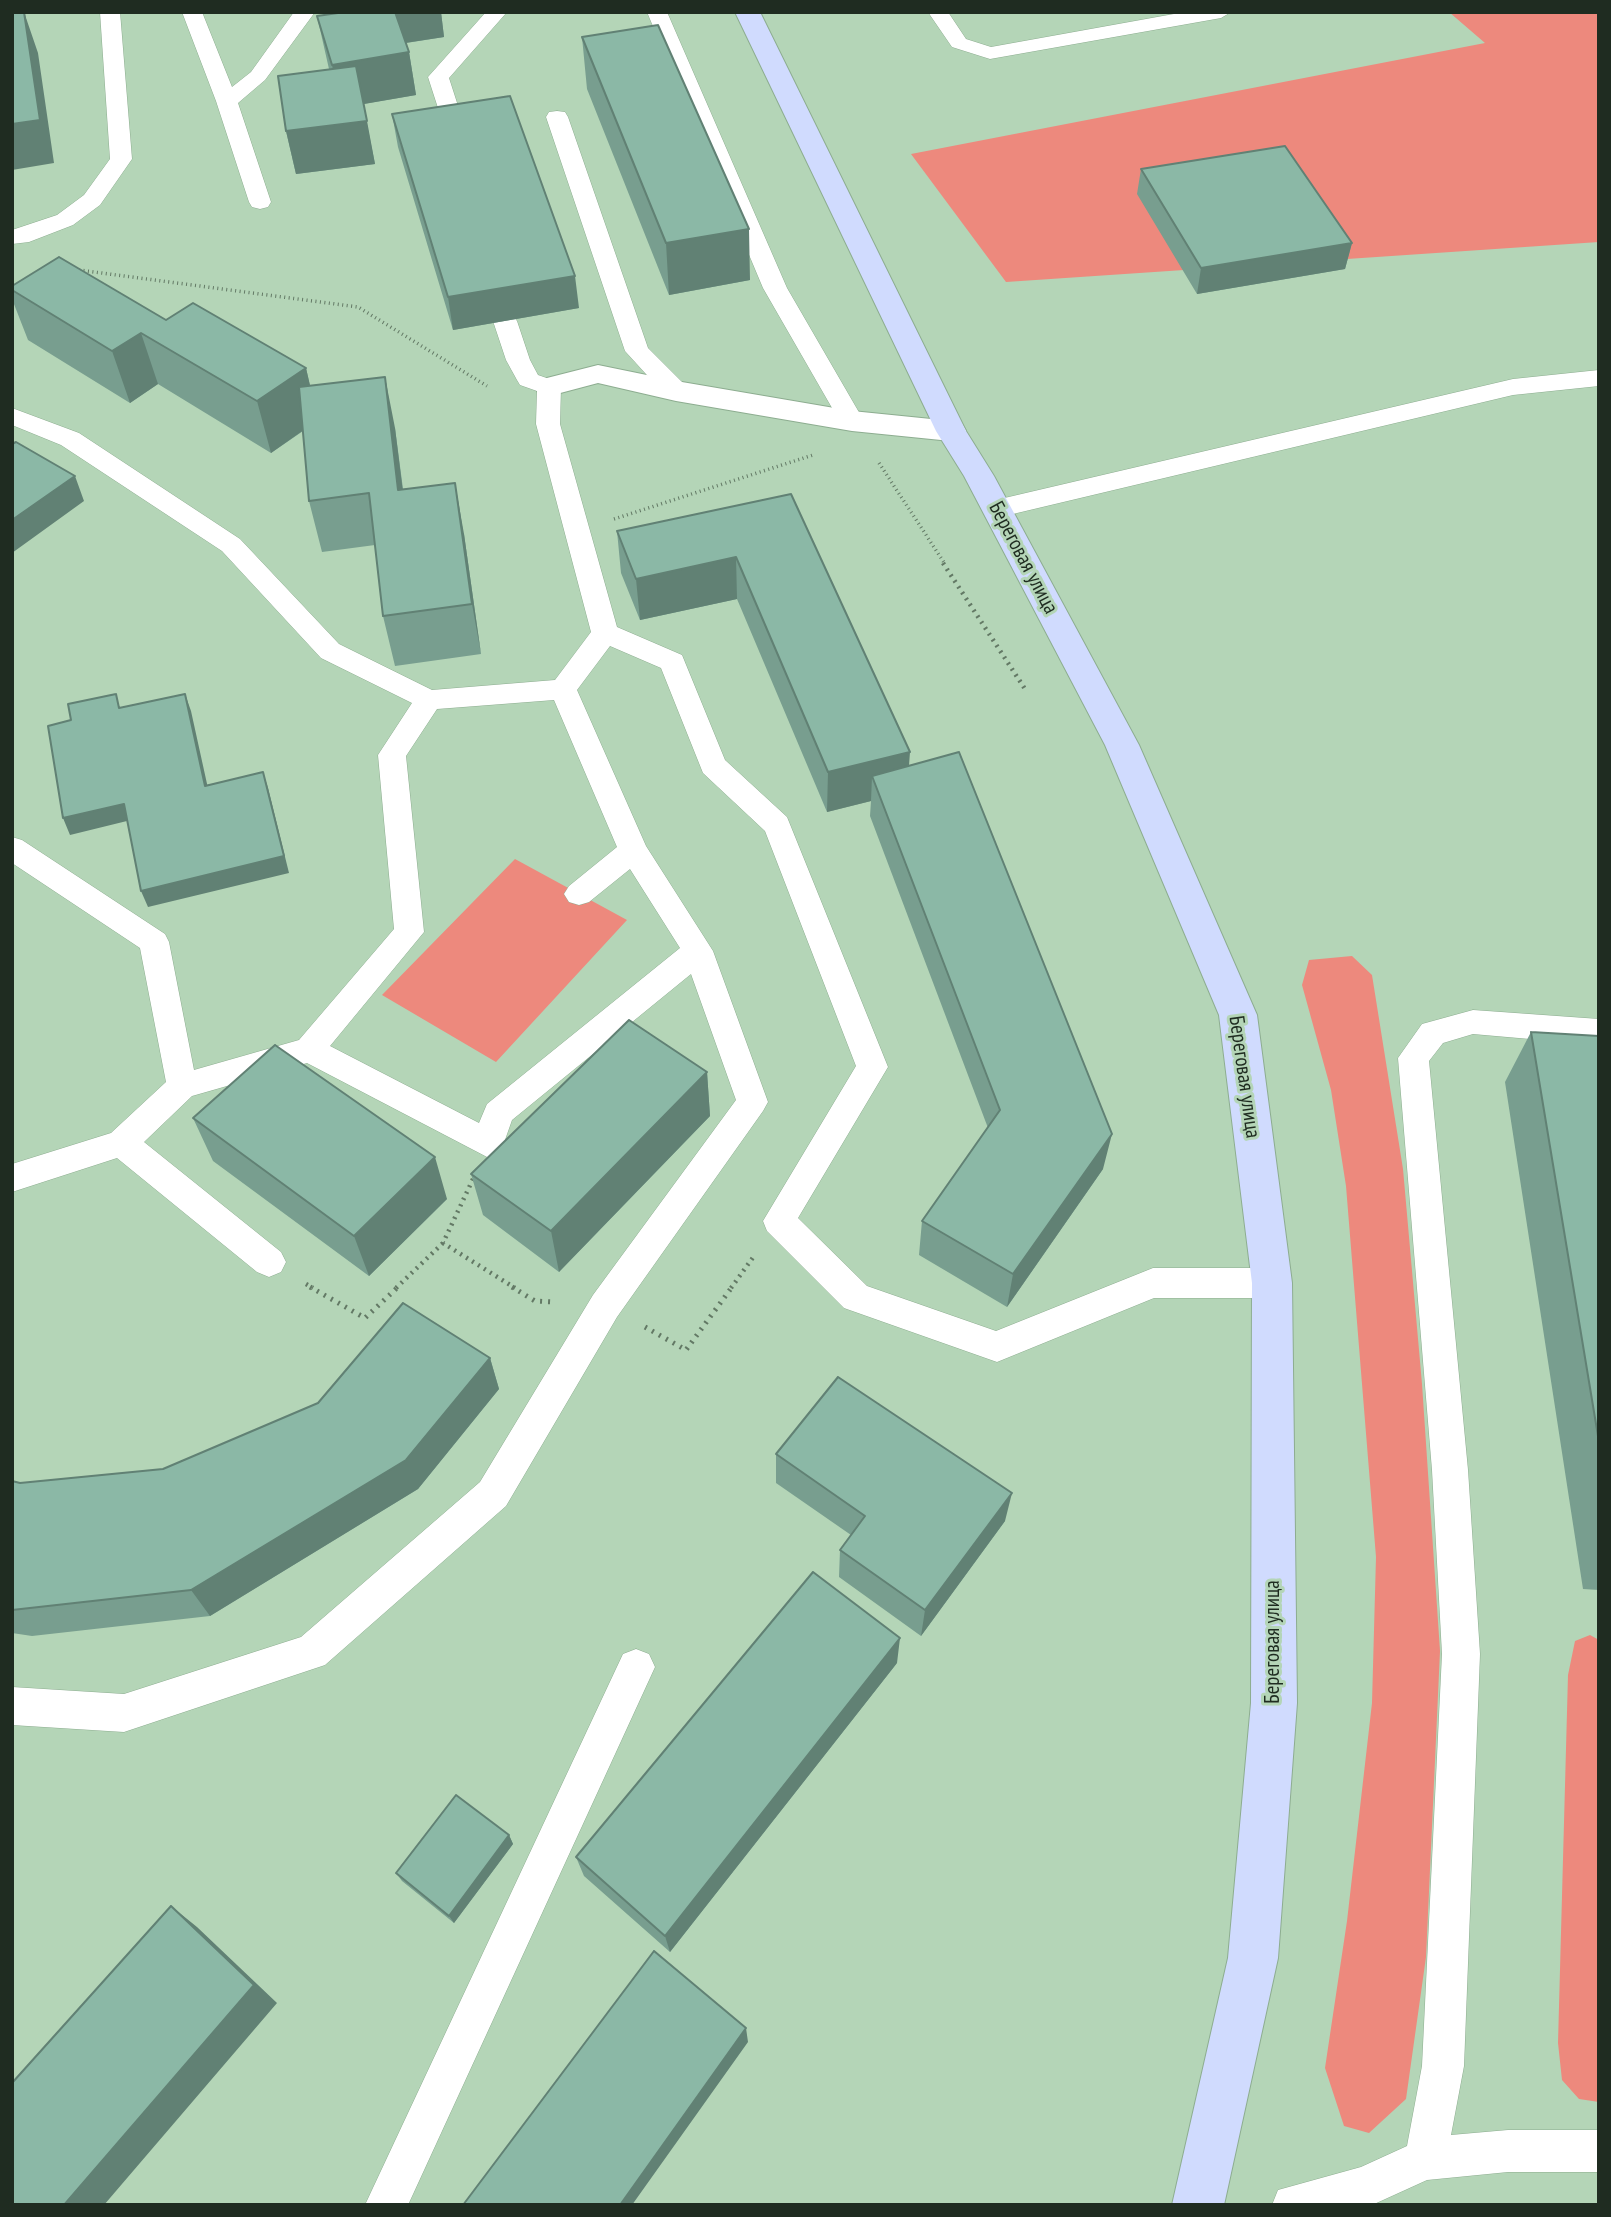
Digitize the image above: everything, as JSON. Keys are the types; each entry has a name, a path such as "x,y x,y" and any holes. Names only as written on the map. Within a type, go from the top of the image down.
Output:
{"main road":[{"name":"Береговая улица","path":"747,12 951,431 996,509 1122,745 1238,1015 1272,1283 1274,1703 1253,1958 1198,2205"}],"street":[{"path":"549,387 598,374 858,430 951,431"}],"lane":[{"path":"12,237 21,237 65,220 92,200 121,159 110,12"},
{"path":"192,12 227,101 260,202"},
{"path":"227,101 258,76 305,12"},
{"path":"457,137 438,77 496,12"},
{"path":"657,12 775,288 858,430"},
{"path":"938,12 959,43 990,53 1221,12"},
{"path":"557,117 637,351 676,391"},
{"path":"505,321 518,360 529,380 549,387 548,424 605,633"},
{"path":"996,509 1513,387 1599,378"},
{"path":"12,416 70,439 231,545 330,651 429,700 563,689 605,633"},
{"path":"605,633 672,662 713,766 777,825 872,1067 779,1221 856,1297 997,1347 1153,1283 1272,1283"},
{"path":"12,1706 124,1713 312,1652 494,1494 605,1306 752,1102 698,951 633,850 563,689"},
{"path":"12,1178 122,1143 182,1086 309,1050 410,932 392,755 429,700"},
{"path":"12,848 153,943 182,1086"},
{"path":"579,894 633,850"},
{"path":"309,1050 489,1144 498,1113 698,951"},
{"path":"1425,2159 1443,2066 1461,1654 1450,1470 1413,1058 1433,1033 1473,1022 1599,1032"},
{"path":"122,1143 269,1262"},
{"path":"386,2205 636,1667"},
{"path":"1293,2205 1364,2187 1425,2159 1508,2151 1599,2151"}],"path":[{"path":"68,269 358,307 548,424"},
{"path":"611,520 858,430 1026,689"},
{"path":"269,1262 365,1318 443,1243 489,1144"},
{"path":"686,1350 779,1221"},
{"path":"443,1243 535,1300"}],"shaded area":[{"path":"1449,12 1599,12 1599,242 1006,282 911,154 1485,43"},
{"path":"515,859 627,920 496,1062 382,995"},
{"path":"1352,956 1372,975 1403,1169 1422,1384 1440,1651 1426,1957 1406,2099 1369,2133 1344,2126 1325,2068 1347,1921 1372,1703 1376,1557 1346,1186 1331,1090 1302,985 1309,960"},
{"path":"1590,1635 1599,1640 1599,2102 1579,2099 1562,2080 1558,2043 1568,1675 1575,1641"}],"building":[{"path":"12,12 24,12 40,120 12,124"},
{"path":"345,12 395,12 409,52 332,65 317,16"},
{"path":"658,25 749,229 666,243 582,37"},
{"path":"356,66 367,121 286,131 278,76"},
{"path":"510,96 575,276 448,297 392,114"},
{"path":"1285,146 1352,243 1201,268 1141,169"},
{"path":"59,257 166,320 193,303 306,368 257,401 141,333 112,351 12,290 12,286"},
{"path":"385,377 398,490 455,483 472,604 383,616 369,493 309,501 299,387"},
{"path":"16,442 75,476 12,520 12,444"},
{"path":"791,494 910,752 828,772 736,557 636,579 617,531"},
{"path":"116,694 119,708 185,694 205,786 263,772 284,856 141,891 124,804 63,818 48,726 71,720 68,704"},
{"path":"959,752 1112,1134 1013,1274 922,1221 1000,1110 872,776"},
{"path":"629,1020 707,1072 551,1231 471,1174"},
{"path":"1531,1032 1599,1036 1599,1442"},
{"path":"275,1045 435,1157 354,1236 193,1118"},
{"path":"403,1303 490,1358 406,1460 191,1590 12,1610 12,1481 20,1483 163,1469 318,1403"},
{"path":"838,1377 1012,1493 925,1610 840,1550 865,1516 776,1454"},
{"path":"813,1572 900,1638 665,1936 576,1857"},
{"path":"456,1795 509,1835 449,1916 396,1873"},
{"path":"171,1906 254,1985 64,2205 12,2205 12,2083"},
{"path":"654,1951 746,2028 620,2205 463,2205"}]}
